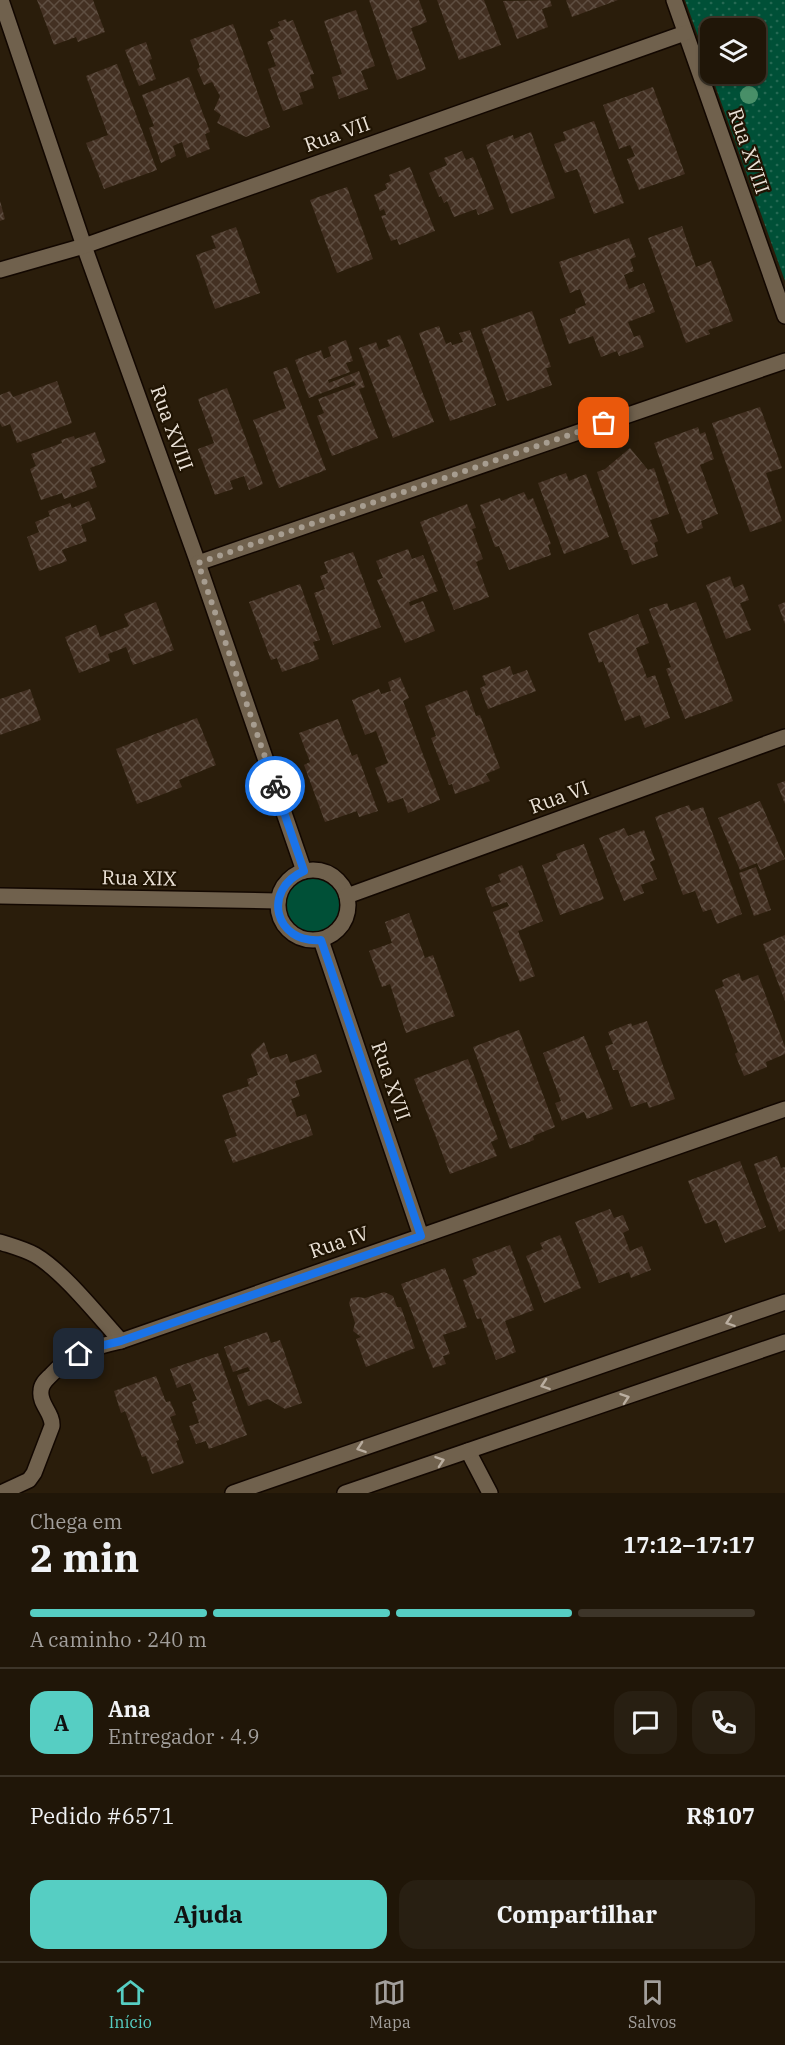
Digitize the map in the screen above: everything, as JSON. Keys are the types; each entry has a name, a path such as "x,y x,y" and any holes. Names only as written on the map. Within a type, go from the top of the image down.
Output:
{"street":[{"name":"Rua XVIII","path":"1,0 84,246 198,563 304,871"},
{"name":"Rua XVIII","path":"674,0 785,316"},
{"name":"Rua VII","path":"0,270 84,246 686,33"},
{"path":"198,563 785,361"},
{"name":"Rua VI","path":"347,896 785,737"},
{"path":"304,871 326,872 343,886 347,896 349,907 346,919 332,936 321,940 310,941 299,938 282,923 278,912 281,891 294,875 304,871"},
{"name":"Rua XIX","path":"0,896 278,901"},
{"name":"Rua XVII","path":"321,940 421,1236"},
{"name":"Rua IV","path":"1,1493 29,1480 39,1465 53,1420 41,1397 42,1386 65,1362 88,1349 121,1341 785,1109"},
{"path":"0,1242 27,1252 45,1262 121,1341"},
{"path":"232,1493 785,1302"},
{"path":"345,1493 785,1342"},
{"path":"468,1451 490,1493"}],"green space":[{"path":"685,0 785,0 785,281 715,84 766,84 766,18 700,18 700,42"},
{"path":"313,876 330,881 338,889 343,906 338,923 330,931 313,936 296,931 288,923 283,906 288,889 296,881"}],"building":[{"path":"37,0 93,0 105,32 78,42 76,37 54,45"},
{"path":"369,0 419,0 427,22 411,28 426,69 397,80"},
{"path":"437,0 484,0 501,45 459,60"},
{"path":"550,0 552,6 542,9 548,27 517,39 503,1"},
{"path":"566,0 618,0 572,17"},
{"path":"356,10 375,66 361,71 368,89 339,99 332,77 342,74 324,21"},
{"path":"286,19 287,22 293,20 314,74 310,75 314,88 299,93 303,104 283,111 268,69 276,66 267,42 274,39 270,30 280,26 278,22"},
{"path":"233,24 270,127 246,137 217,123 221,115 214,110 220,96 212,82 204,85 197,69 200,67 190,40"},
{"path":"146,42 152,59 149,60 156,79 139,86 125,50"},
{"path":"117,64 157,170 104,189 86,143 108,135 86,76"},
{"path":"189,77 210,132 205,134 210,149 187,158 182,142 173,146 176,156 161,163 149,128 154,126 142,95"},
{"path":"653,87 685,174 639,190 627,159 635,156 630,145 619,149 603,105"},
{"path":"594,121 624,203 594,214 577,169 565,173 554,144 566,140 563,132"},
{"path":"531,132 555,198 511,214 486,145 513,135 514,139"},
{"path":"462,151 466,160 473,157 494,209 478,215 476,209 454,217 447,201 444,203 441,196 439,197 429,173 447,165 444,158"},
{"path":"410,167 435,231 399,245 397,239 391,241 381,216 386,215 384,209 380,211 374,195 387,189 385,184 391,181 389,175"},
{"path":"347,187 373,259 337,273 310,200"},
{"path":"0,201 5,219 0,221"},
{"path":"682,226 696,267 711,261 733,321 708,330 710,334 686,343 648,238"},
{"path":"236,227 260,293 215,309 196,255 216,248 211,236"},
{"path":"629,238 636,257 630,259 634,271 624,275 629,289 644,283 655,312 628,322 634,337 640,335 644,347 619,356 617,351 601,357 593,336 569,344 560,319 576,313 575,309 586,305 580,289 570,293 559,262"},
{"path":"532,311 551,367 546,368 552,385 507,401 481,329"},
{"path":"439,326 446,344 451,342 452,345 463,342 459,333 470,330 496,405 450,421 419,333"},
{"path":"400,335 434,422 393,438 359,348 376,342 379,350 390,346 387,340"},
{"path":"346,340 353,361 346,363 350,372 328,380 329,383 359,371 365,387 359,389 378,438 332,456 317,416 324,413 318,399 356,385 354,381 309,398 295,360 321,350 324,359 331,356 328,347"},
{"path":"287,367 326,470 279,488 253,420 286,408 273,372"},
{"path":"57,381 72,423 17,443 10,424 2,427 0,423 0,395 10,391 13,397"},
{"path":"227,388 263,484 249,490 244,476 230,481 233,489 215,495 198,449 214,443 198,399"},
{"path":"760,407 782,468 766,473 782,521 750,532 712,423"},
{"path":"698,427 700,434 705,432 714,459 700,465 718,514 701,521 703,528 687,534 654,443"},
{"path":"95,432 106,462 90,468 97,487 64,499 62,493 41,500 30,469 36,466 31,454 62,443 61,440 74,436 75,439"},
{"path":"630,448 648,470 654,468 669,514 650,520 658,541 654,543 658,556 632,565 627,550 624,550 597,472 605,469"},
{"path":"566,473 569,481 586,474 609,537 564,554 538,483"},
{"path":"524,492 528,500 533,498 551,544 548,545 551,555 509,570 499,546 495,547 480,505 500,498 501,501"},
{"path":"89,501 96,519 81,525 87,541 62,550 67,561 39,571 27,537 39,532 35,522 50,516 48,511 70,503 72,508"},
{"path":"467,504 476,528 472,529 483,559 476,562 489,597 454,610 420,522"},
{"path":"408,549 412,559 423,555 438,591 409,602 410,606 423,601 435,631 405,643 377,580 383,578 376,561"},
{"path":"353,552 381,627 333,645 314,593 325,589 320,576 328,573 324,562"},
{"path":"730,576 734,588 743,584 749,600 740,603 751,630 726,639 706,585"},
{"path":"300,584 320,640 313,642 319,659 282,672 277,658 271,660 249,602"},
{"path":"156,602 174,650 133,665 126,647 108,654 110,661 79,673 65,637 96,625 100,637 129,626 124,614"},
{"path":"696,602 733,701 685,719 666,669 671,667 649,609 667,603 670,611"},
{"path":"785,602 785,624 778,605"},
{"path":"638,614 649,643 636,648 647,678 655,675 670,718 645,728 640,715 625,721 603,661 599,663 588,633"},
{"path":"510,666 513,675 527,670 536,691 488,709 480,688 486,685 482,676"},
{"path":"400,677 409,698 403,701 440,800 408,813 403,798 388,803 375,768 388,763 376,731 365,735 352,700 379,689 381,694 391,691 388,682"},
{"path":"30,689 41,720 0,735 0,699"},
{"path":"467,690 476,716 480,715 500,768 486,774 490,781 455,794 452,784 449,785 431,738 436,736 425,706"},
{"path":"197,718 216,765 179,780 182,787 137,804 116,749"},
{"path":"338,719 352,756 357,754 378,811 359,817 357,811 325,822 304,765 310,762 299,733"},
{"path":"785,781 785,804 777,784"},
{"path":"760,801 785,859 760,870 757,863 740,870 718,818"},
{"path":"689,805 691,811 703,807 742,914 717,924 711,909 703,912 695,891 683,895 655,817"},
{"path":"624,828 628,836 644,830 655,860 650,862 657,879 641,885 644,893 624,901 599,838"},
{"path":"584,844 604,899 560,915 542,865 558,859 556,854"},
{"path":"522,865 543,921 518,931 535,976 520,982 493,912 509,906 507,902 492,907 485,888 501,882 498,875"},
{"path":"756,867 771,910 754,916 739,873"},
{"path":"409,913 425,958 433,955 455,1016 406,1033 390,984 382,987 369,951 392,943 385,922"},
{"path":"785,935 785,1001 763,944"},
{"path":"739,973 742,981 758,975 785,1047 785,1054 766,1062 767,1067 744,1076 735,1054 738,1052 715,990 724,986 722,980"},
{"path":"647,1021 675,1099 649,1108 647,1102 631,1107 618,1070 613,1070 605,1046 613,1044 608,1032 631,1023 632,1026"},
{"path":"519,1030 555,1127 533,1136 534,1140 510,1149 473,1047"},
{"path":"584,1036 613,1109 587,1119 584,1112 562,1121 555,1103 561,1101 543,1053"},
{"path":"264,1042 270,1059 287,1054 290,1063 316,1054 322,1072 295,1081 300,1096 291,1099 297,1117 306,1114 313,1135 233,1163 224,1140 237,1136 222,1095 249,1086 247,1079 258,1075 251,1054"},
{"path":"468,1059 498,1139 491,1142 497,1156 450,1174 414,1079"},
{"path":"777,1156 781,1168 785,1167 785,1229 779,1232 754,1164"},
{"path":"740,1161 766,1227 725,1243 716,1220 705,1224 688,1181"},
{"path":"610,1209 614,1218 623,1215 629,1230 623,1233 630,1251 642,1246 651,1270 631,1278 629,1272 599,1283 575,1222"},
{"path":"560,1235 581,1288 544,1303 526,1256 543,1249 540,1243"},
{"path":"510,1245 534,1310 505,1321 516,1352 496,1360 481,1318 477,1319 463,1280 477,1274 472,1259"},
{"path":"445,1268 467,1327 443,1335 450,1354 443,1356 446,1364 433,1368 401,1284"},
{"path":"384,1292 393,1296 397,1307 401,1307 415,1348 366,1367 356,1339 361,1337 353,1331 355,1323 349,1303 351,1298 365,1298"},
{"path":"267,1332 271,1343 280,1340 302,1403 285,1409 268,1399 248,1406 237,1375 250,1371 248,1367 233,1372 224,1347"},
{"path":"218,1353 247,1435 209,1449 206,1441 196,1444 189,1426 199,1423 192,1402 197,1400 190,1383 177,1388 170,1369"},
{"path":"156,1376 166,1402 170,1401 176,1415 170,1417 179,1440 176,1441 184,1463 152,1474 146,1456 142,1457 125,1411 121,1413 114,1391"}],"way so far":[{"path":"275,786 198,563 604,423"}],"route":[{"path":"79,1354 421,1236 321,940 310,941 299,938 282,923 278,912 281,891 294,875 304,871 275,786"}]}
